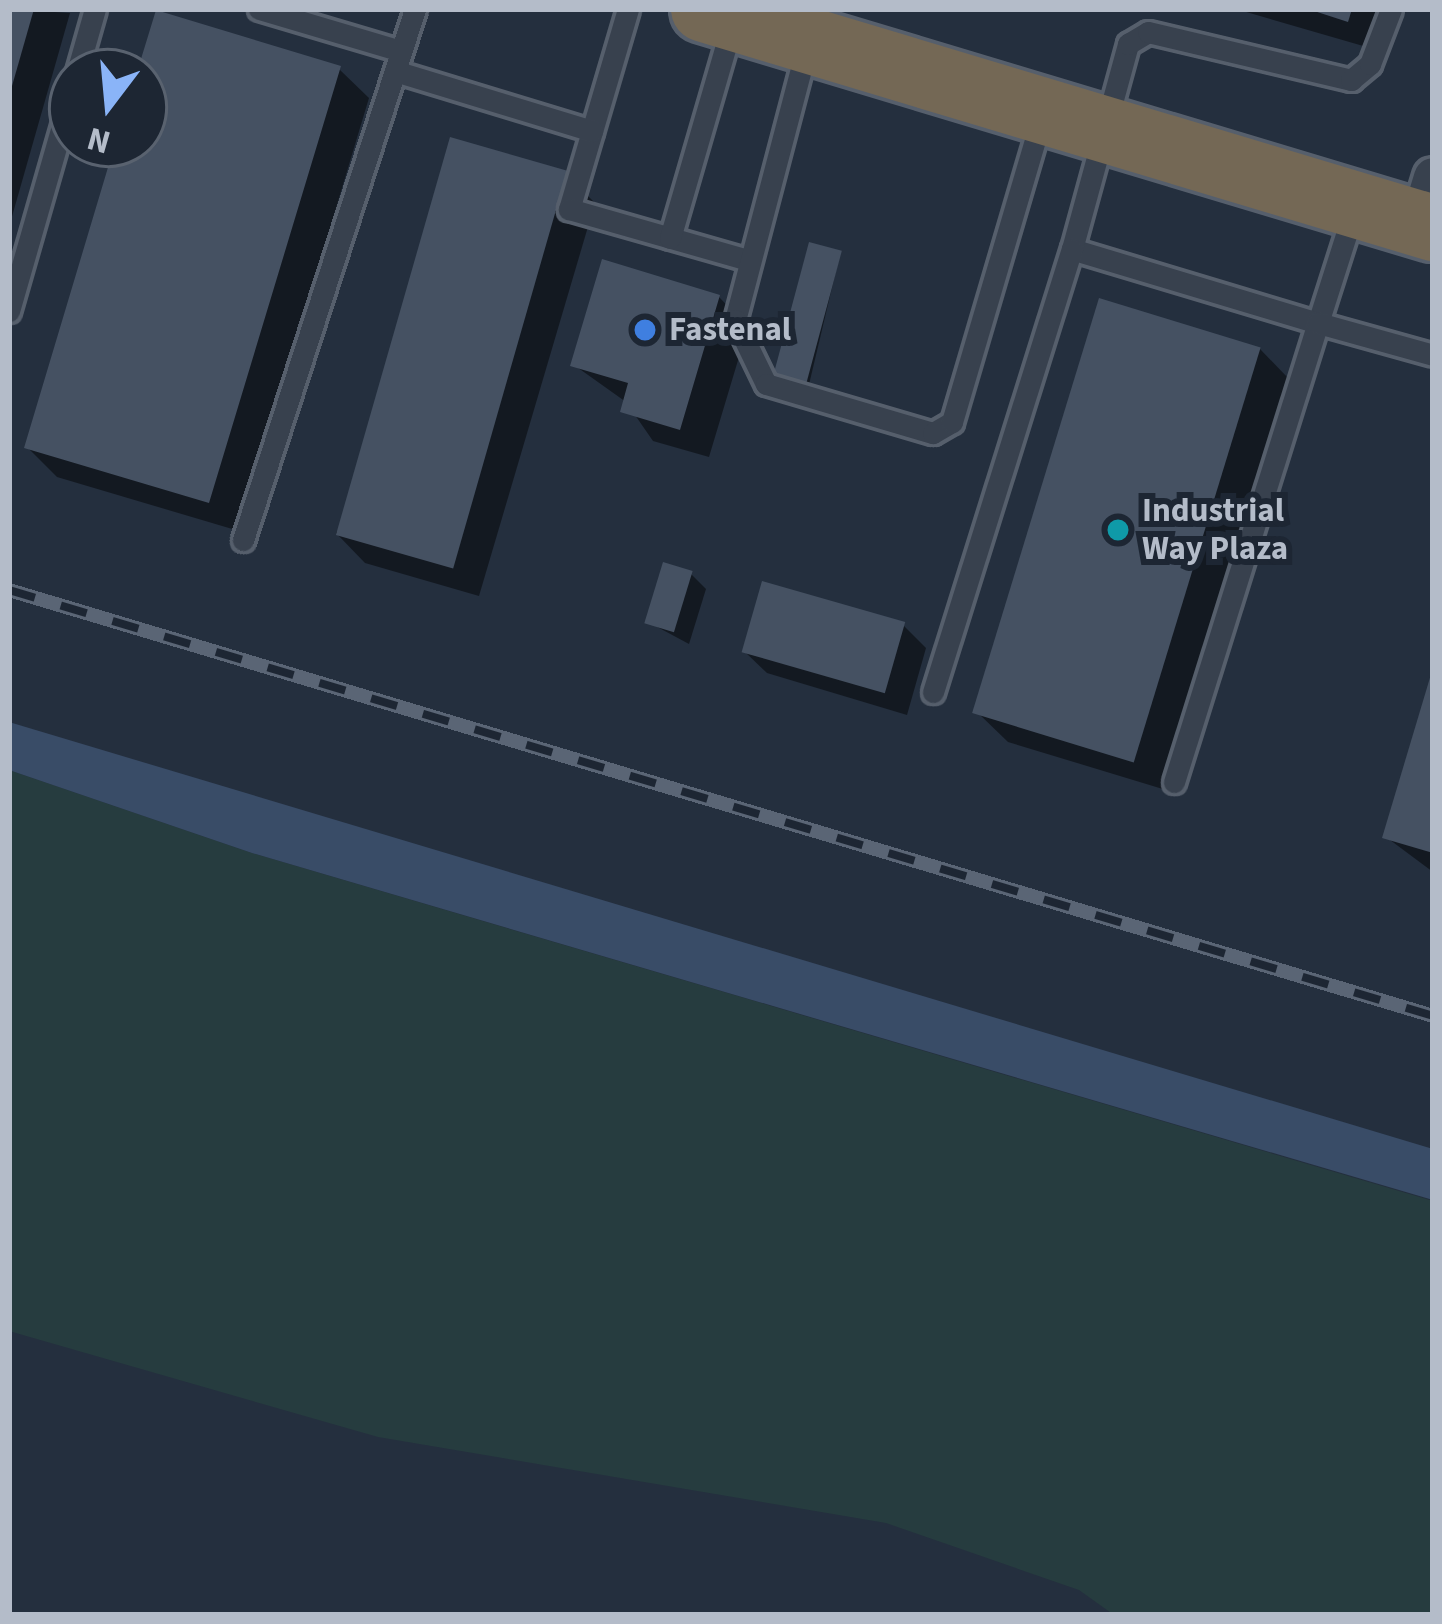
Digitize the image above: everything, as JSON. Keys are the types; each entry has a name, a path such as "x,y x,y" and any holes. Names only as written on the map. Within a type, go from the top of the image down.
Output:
{"highway":[{"path":"719,13 1356,204 1428,209"}],"lane":[{"path":"83,48 94,9"},
{"path":"259,9 592,131"},
{"path":"243,539 415,9"},
{"path":"628,9 569,209 744,259"},
{"path":"809,40 744,259 735,320 766,384 934,433 952,422 1074,120 1128,44 1148,32 1351,80 1370,64 1391,9"},
{"path":"670,238 719,13"},
{"path":"934,692 1072,249 1074,120"},
{"path":"9,310 50,168"},
{"path":"1174,782 1356,204"},
{"path":"1072,249 1433,355"}],"green space":[{"path":"9,770 252,853 1433,1201 1433,1615 1114,1615 1079,1590 886,1523 378,1437 9,1331"}],"water":[{"path":"9,722 1433,1149 1433,1200 252,853 9,770"}],"building":[{"path":"9,9 34,9 10,93 9,93"},
{"path":"1308,9 1352,9 1348,22"},
{"path":"156,10 341,66 209,503 24,448 108,168 168,168 168,48 144,48"},
{"path":"450,137 567,171 453,569 336,535"},
{"path":"809,242 842,251 805,389 772,380"},
{"name":"Fastenal","path":"602,259 720,295 680,430 620,412 628,383 570,366"},
{"name":"Industrial Way Plaza","path":"1099,298 1261,347 1134,762 972,713"},
{"path":"663,562 693,571 674,632 644,623"},
{"path":"762,581 905,622 885,693 742,652"},
{"path":"1433,671 1433,853 1382,838"}],"railway":[{"path":"9,590 1433,1016"}],"place":[{"name":"Fastenal","path":"645,330"},
{"name":"Industrial Way Plaza","path":"1118,530"}]}
